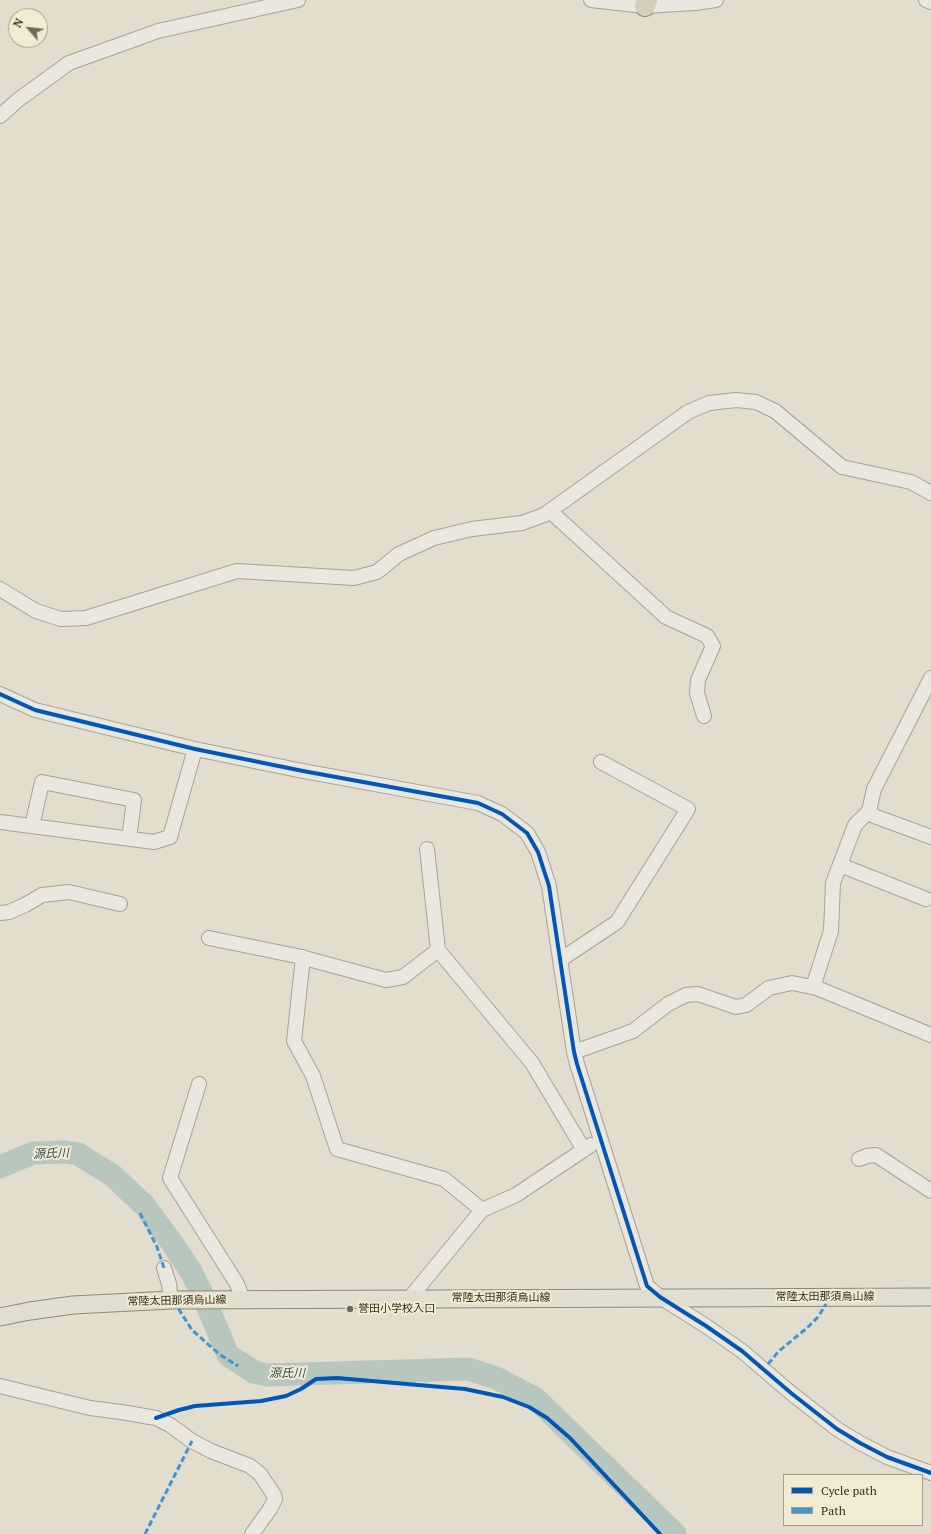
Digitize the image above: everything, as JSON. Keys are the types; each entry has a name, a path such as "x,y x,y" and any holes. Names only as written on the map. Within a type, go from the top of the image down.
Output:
{"main road":[{"name":"常陸太田那須烏山線","path":"0,1317 73,1305 178,1300 931,1297"}],"street":[{"path":"0,116 18,100 69,63 158,31 298,0"},
{"path":"591,0 646,3 695,3 716,0"},
{"path":"926,0 931,2"},
{"path":"0,590 36,611 61,619 86,618 119,606 190,587 237,571 354,578 377,572 399,554 434,538 472,529 522,523 544,515 688,412 709,403 736,400 756,402 775,411 842,467 912,482 931,493"},
{"path":"550,511 666,617 707,636 713,646 698,680 697,693 704,716"},
{"path":"812,987 831,931 833,883 855,825 869,811 874,789 931,678"},
{"path":"0,694 35,710 195,749 303,771 478,803 502,814 527,833 538,852 549,886 574,1052 647,1286 660,1297 742,1351 791,1393 837,1429 887,1457 931,1473"},
{"path":"0,822 154,842 170,837 195,749"},
{"path":"560,960 617,922 688,808 601,762"},
{"path":"32,826 42,782 134,800 129,839"},
{"path":"869,811 874,816 931,837"},
{"path":"427,849 438,950 532,1063 584,1150"},
{"path":"840,866 926,899"},
{"path":"0,914 25,905 42,895 69,892 120,904"},
{"path":"209,938 303,957 386,980 403,977 438,950"},
{"path":"303,957 294,1042 313,1076 337,1149 444,1179 482,1210"},
{"path":"574,1052 633,1031 668,1004 686,995 698,994 736,1007 746,1005 769,988 792,983 812,987 931,1035"},
{"path":"199,1084 170,1178 237,1284 239,1300"},
{"path":"409,1299 482,1210 516,1195 584,1150 599,1136"},
{"path":"859,1159 867,1156 876,1156 931,1191"},
{"path":"164,1268 169,1284 178,1300"},
{"path":"0,1386 90,1408 156,1418 204,1448 250,1466 260,1474 275,1499 270,1509 252,1534"}],"waterway":[{"name":"源氏川","path":"0,1167 33,1153 65,1152 78,1154 112,1175 144,1205 190,1270 201,1291 228,1355 254,1372 267,1375 469,1369 496,1378 536,1399 675,1534"}],"marked path":[{"path":"140,1213 157,1247 164,1268"},
{"path":"177,1300 178,1308 192,1330 219,1354 238,1366"},
{"path":"768,1364 779,1351 818,1317 826,1304"},
{"path":"145,1534 192,1441"}],"cycle path":[{"path":"0,694 35,710 195,749 303,771 478,803 502,814 527,833 538,852 549,886 577,1064 647,1286 660,1297 742,1351 791,1393 837,1429 887,1457 931,1473"},
{"path":"156,1418 195,1406 261,1401 286,1396 301,1389 316,1379 337,1378 465,1389 503,1397 529,1407 547,1418 570,1438 660,1534"}],"place":[{"name":"誉田小学校入口","path":"350,1309"}]}
